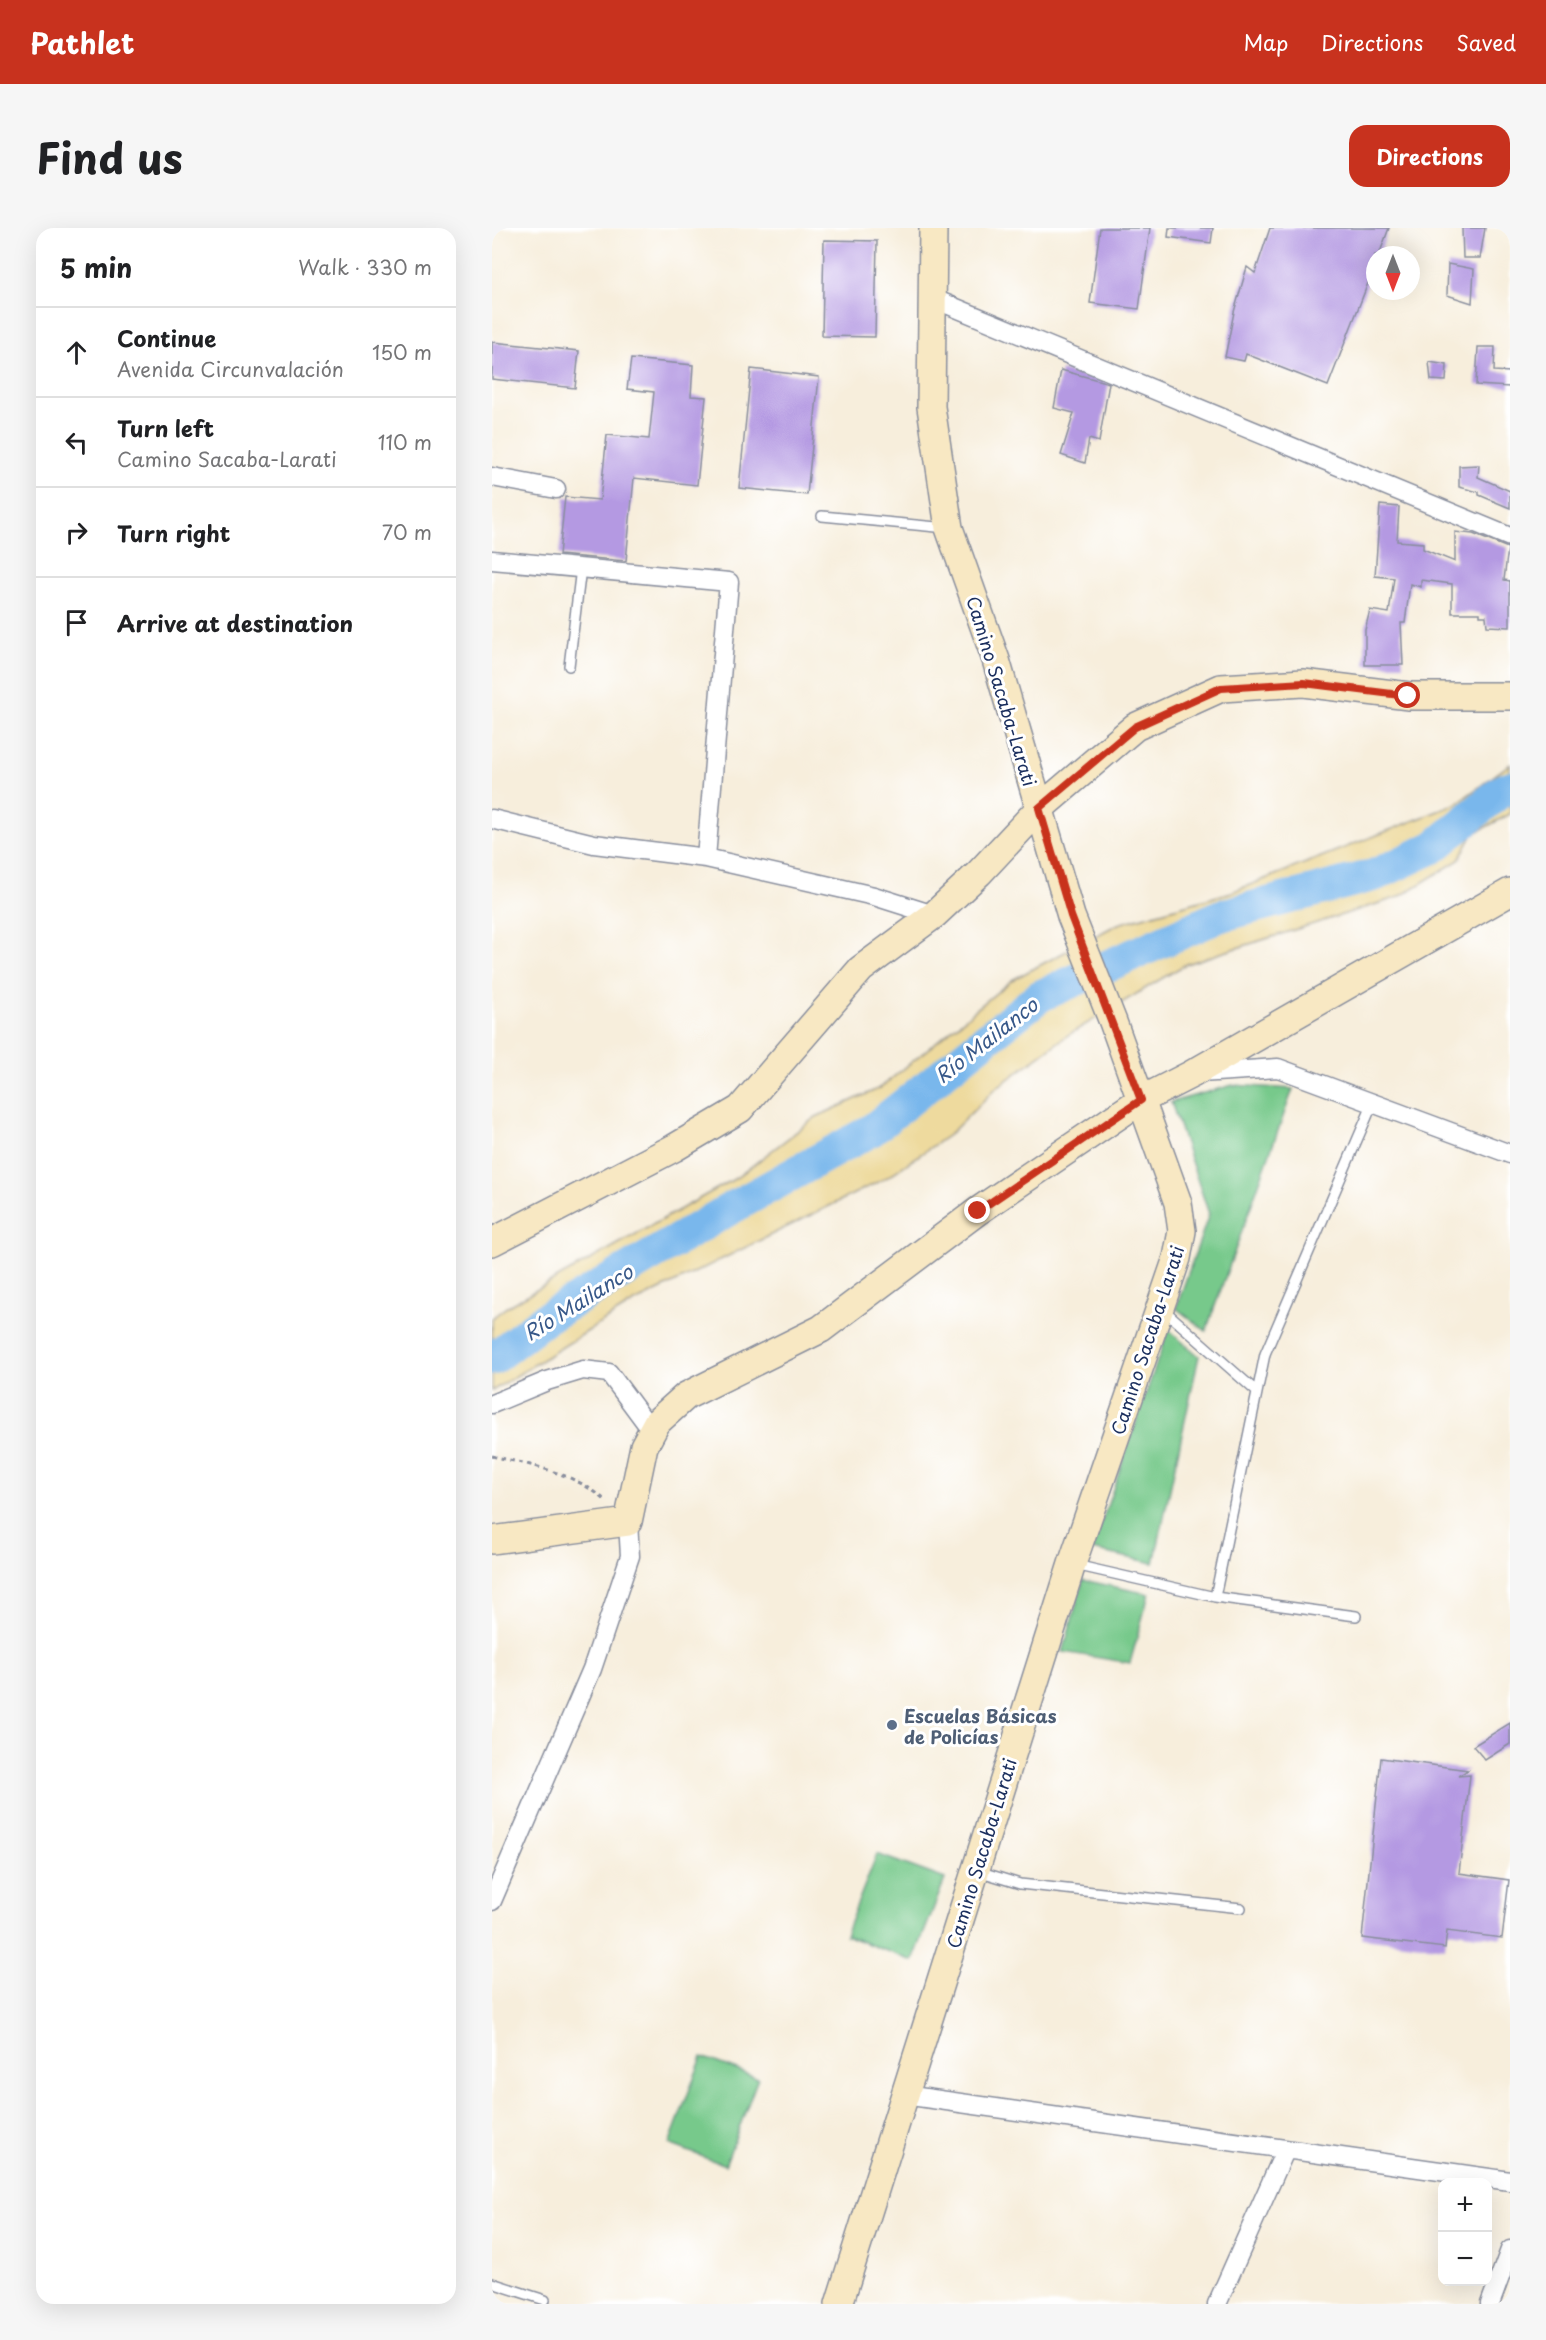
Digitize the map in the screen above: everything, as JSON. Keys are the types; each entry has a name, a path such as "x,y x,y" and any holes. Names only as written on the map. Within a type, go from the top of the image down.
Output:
{"main road":[{"name":"Camino Sacaba-Larati","path":"839,2304 1072,1564 1177,1258 1182,1231 1178,1203 1113,1022 1071,916 996,660 949,528 931,407 933,228"},
{"path":"492,1242 674,1148 740,1109 861,969 934,915 979,873 1039,808 1135,727 1221,688 1304,683 1408,696 1504,697"},
{"path":"492,1540 628,1522 644,1446 657,1422 686,1396 821,1329 978,1211 1141,1100 1192,1074 1510,892"}],"street":[{"path":"932,298 1510,537"},
{"path":"492,477 556,489"},
{"path":"492,560 729,582 706,858"},
{"path":"492,819 594,844 706,858 874,896 934,915"},
{"path":"1192,1074 1278,1068 1510,1154"},
{"path":"492,1404 548,1381 583,1370 609,1373 652,1431"},
{"path":"492,1901 592,1669 630,1556 628,1522"},
{"path":"904,2095 1285,2151 1510,2181"},
{"path":"1217,2304 1285,2151"},
{"path":"1490,2304 1510,2250"}],"lane":[{"path":"822,516 922,528 949,528"},
{"path":"569,666 581,568"},
{"path":"1215,1597 1265,1354 1373,1103"},
{"path":"1160,1307 1257,1392"},
{"path":"1072,1564 1215,1597 1356,1616"},
{"path":"976,1870 1020,1884 1241,1908"},
{"path":"492,2283 545,2300"}],"path":[{"path":"492,1456 551,1470 599,1494 628,1522"}],"green space":[{"path":"1233,1085 1293,1089 1206,1331 1176,1308 1209,1214 1171,1102"},
{"path":"1168,1330 1199,1356 1154,1563 1092,1550"},
{"path":"1083,1580 1149,1594 1130,1663 1063,1652"},
{"path":"877,1854 945,1879 913,1961 845,1935"},
{"path":"702,2057 758,2078 725,2165 669,2144"}],"sand":[{"path":"1510,764 1510,814 1473,834 1459,860 1399,897 1186,964 1068,1035 996,1088 950,1134 886,1178 633,1303 492,1391 492,1318 508,1306 736,1178 816,1117 880,1088 1012,980 1118,924 1232,892 1456,804"}],"building":[{"path":"1100,228 1150,228 1139,309 1090,303"},
{"path":"1169,228 1213,228 1211,243 1168,237"},
{"path":"1270,228 1389,228 1382,246 1366,246 1366,288 1328,386 1246,354 1244,361 1225,357 1234,312 1247,267 1255,273"},
{"path":"1462,228 1485,228 1480,258 1463,258"},
{"path":"824,240 877,241 875,337 822,336"},
{"path":"1448,264 1474,269 1472,303 1447,295"},
{"path":"492,342 579,351 575,388 492,379"},
{"path":"1478,347 1495,347 1494,371 1510,372 1510,387 1476,385"},
{"path":"631,359 693,365 691,396 706,397 697,485 634,478 626,561 559,555 565,497 600,500 607,435 649,439 654,392 627,389"},
{"path":"1429,362 1447,365 1446,381 1431,380"},
{"path":"751,369 819,377 807,495 739,488"},
{"path":"1061,370 1109,383 1099,442 1089,439 1085,463 1061,455 1074,413 1054,408"},
{"path":"1479,465 1478,477 1510,491 1510,508 1479,495 1479,492 1459,487 1459,466"},
{"path":"1380,505 1399,507 1397,541 1423,543 1423,549 1455,562 1455,532 1473,534 1508,548 1504,580 1510,581 1510,627 1487,626 1486,616 1480,616 1480,613 1452,613 1452,584 1421,580 1421,587 1410,584 1405,623 1401,623 1403,665 1365,665 1365,630 1370,610 1389,613 1394,578 1375,576"},
{"path":"1510,1723 1510,1744 1485,1760 1473,1746"},
{"path":"1381,1758 1468,1770 1458,1776 1470,1775 1459,1873 1509,1880 1502,1938 1447,1931 1445,1948 1362,1938"}],"waterway":[{"name":"Río Mailanco","path":"492,1359 546,1318 728,1210 872,1130 1040,996 1220,916 1375,875 1434,847 1500,792 1510,787"}],"place":[{"name":"Escuelas Básicas de Policías","path":"892,1725"}],"route":[{"path":"978,1211 1141,1100 1071,916 1039,808 1135,727 1221,688 1304,683 1408,696"}]}
